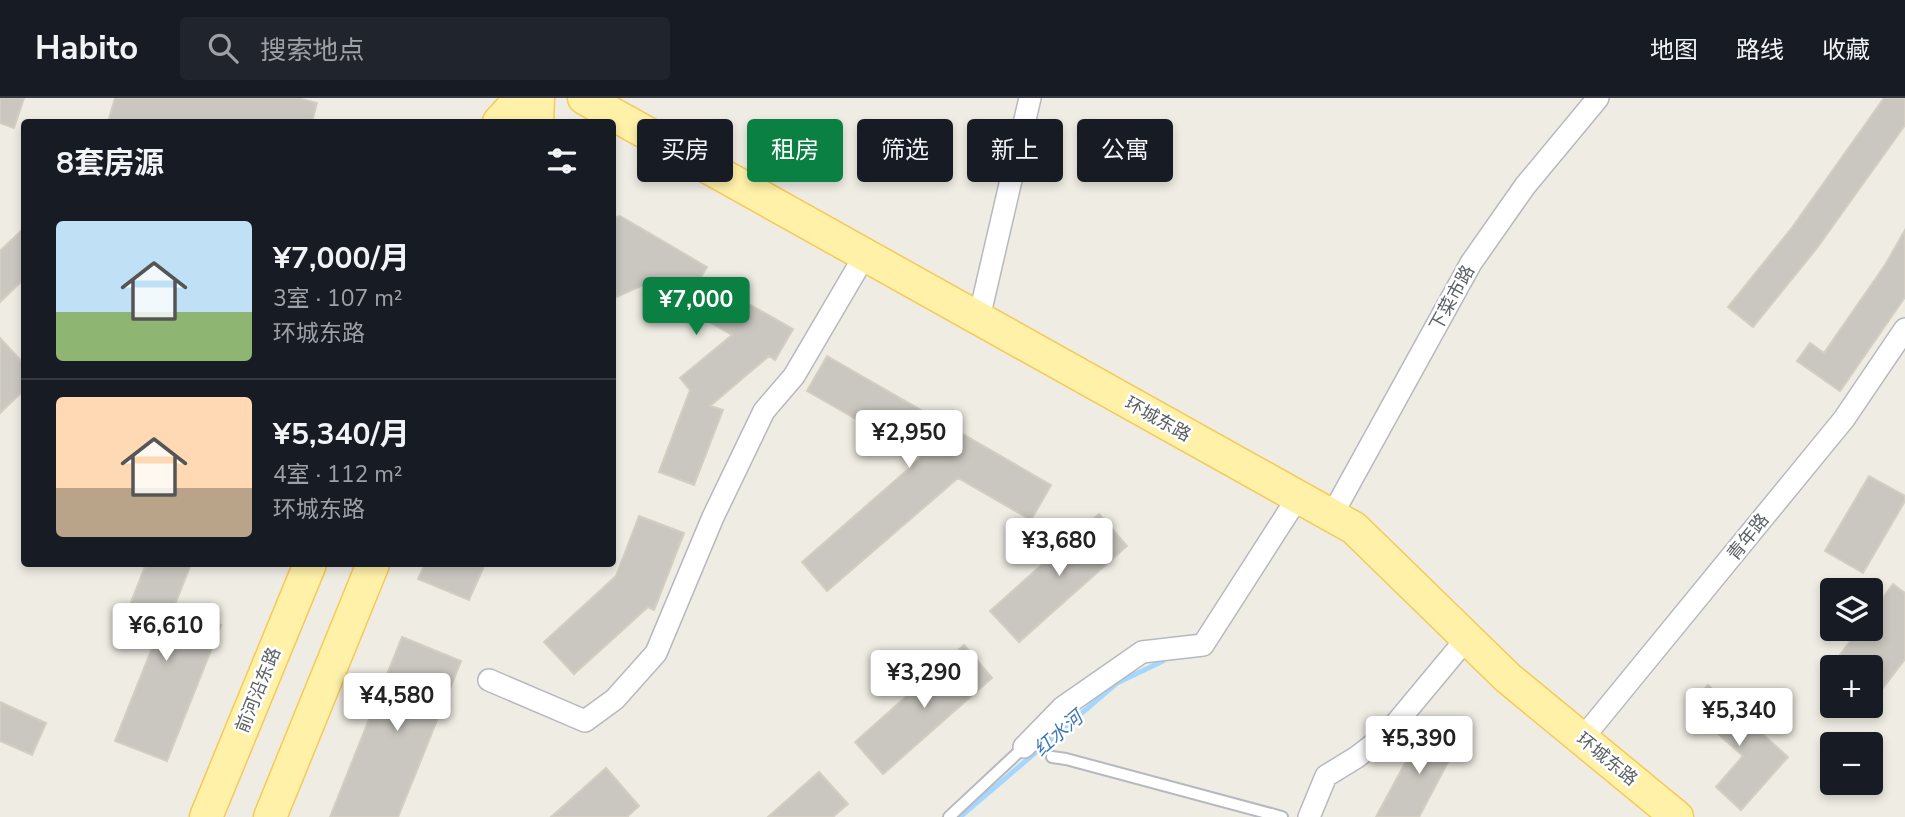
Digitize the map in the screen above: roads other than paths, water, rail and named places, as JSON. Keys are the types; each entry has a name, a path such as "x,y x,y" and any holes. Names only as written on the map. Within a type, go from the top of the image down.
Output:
{"main road":[{"path":"502,119 521,98"},
{"path":"537,119 538,98"},
{"name":"环城东路","path":"584,98 1354,528 1508,678 1677,817"},
{"name":"前河沿东路","path":"206,817 309,567"},
{"path":"270,817 372,567"}],"street":[{"path":"979,318 1030,98"},
{"name":"下菜市路","path":"1332,516 1471,263 1525,186 1598,98"},
{"path":"489,680 585,721 615,699 656,653 713,517 764,411 794,376 865,255"},
{"name":"青年路","path":"1582,739 1844,419 1905,329"},
{"path":"1024,747 1063,706 1142,652 1203,645 1298,496"},
{"path":"1309,817 1326,776 1388,733 1466,638"}],"lane":[{"path":"949,817 1024,747"},
{"path":"1052,757 1282,817"}],"waterway":[{"name":"红水河","path":"960,817 1117,683 1163,661"}]}
